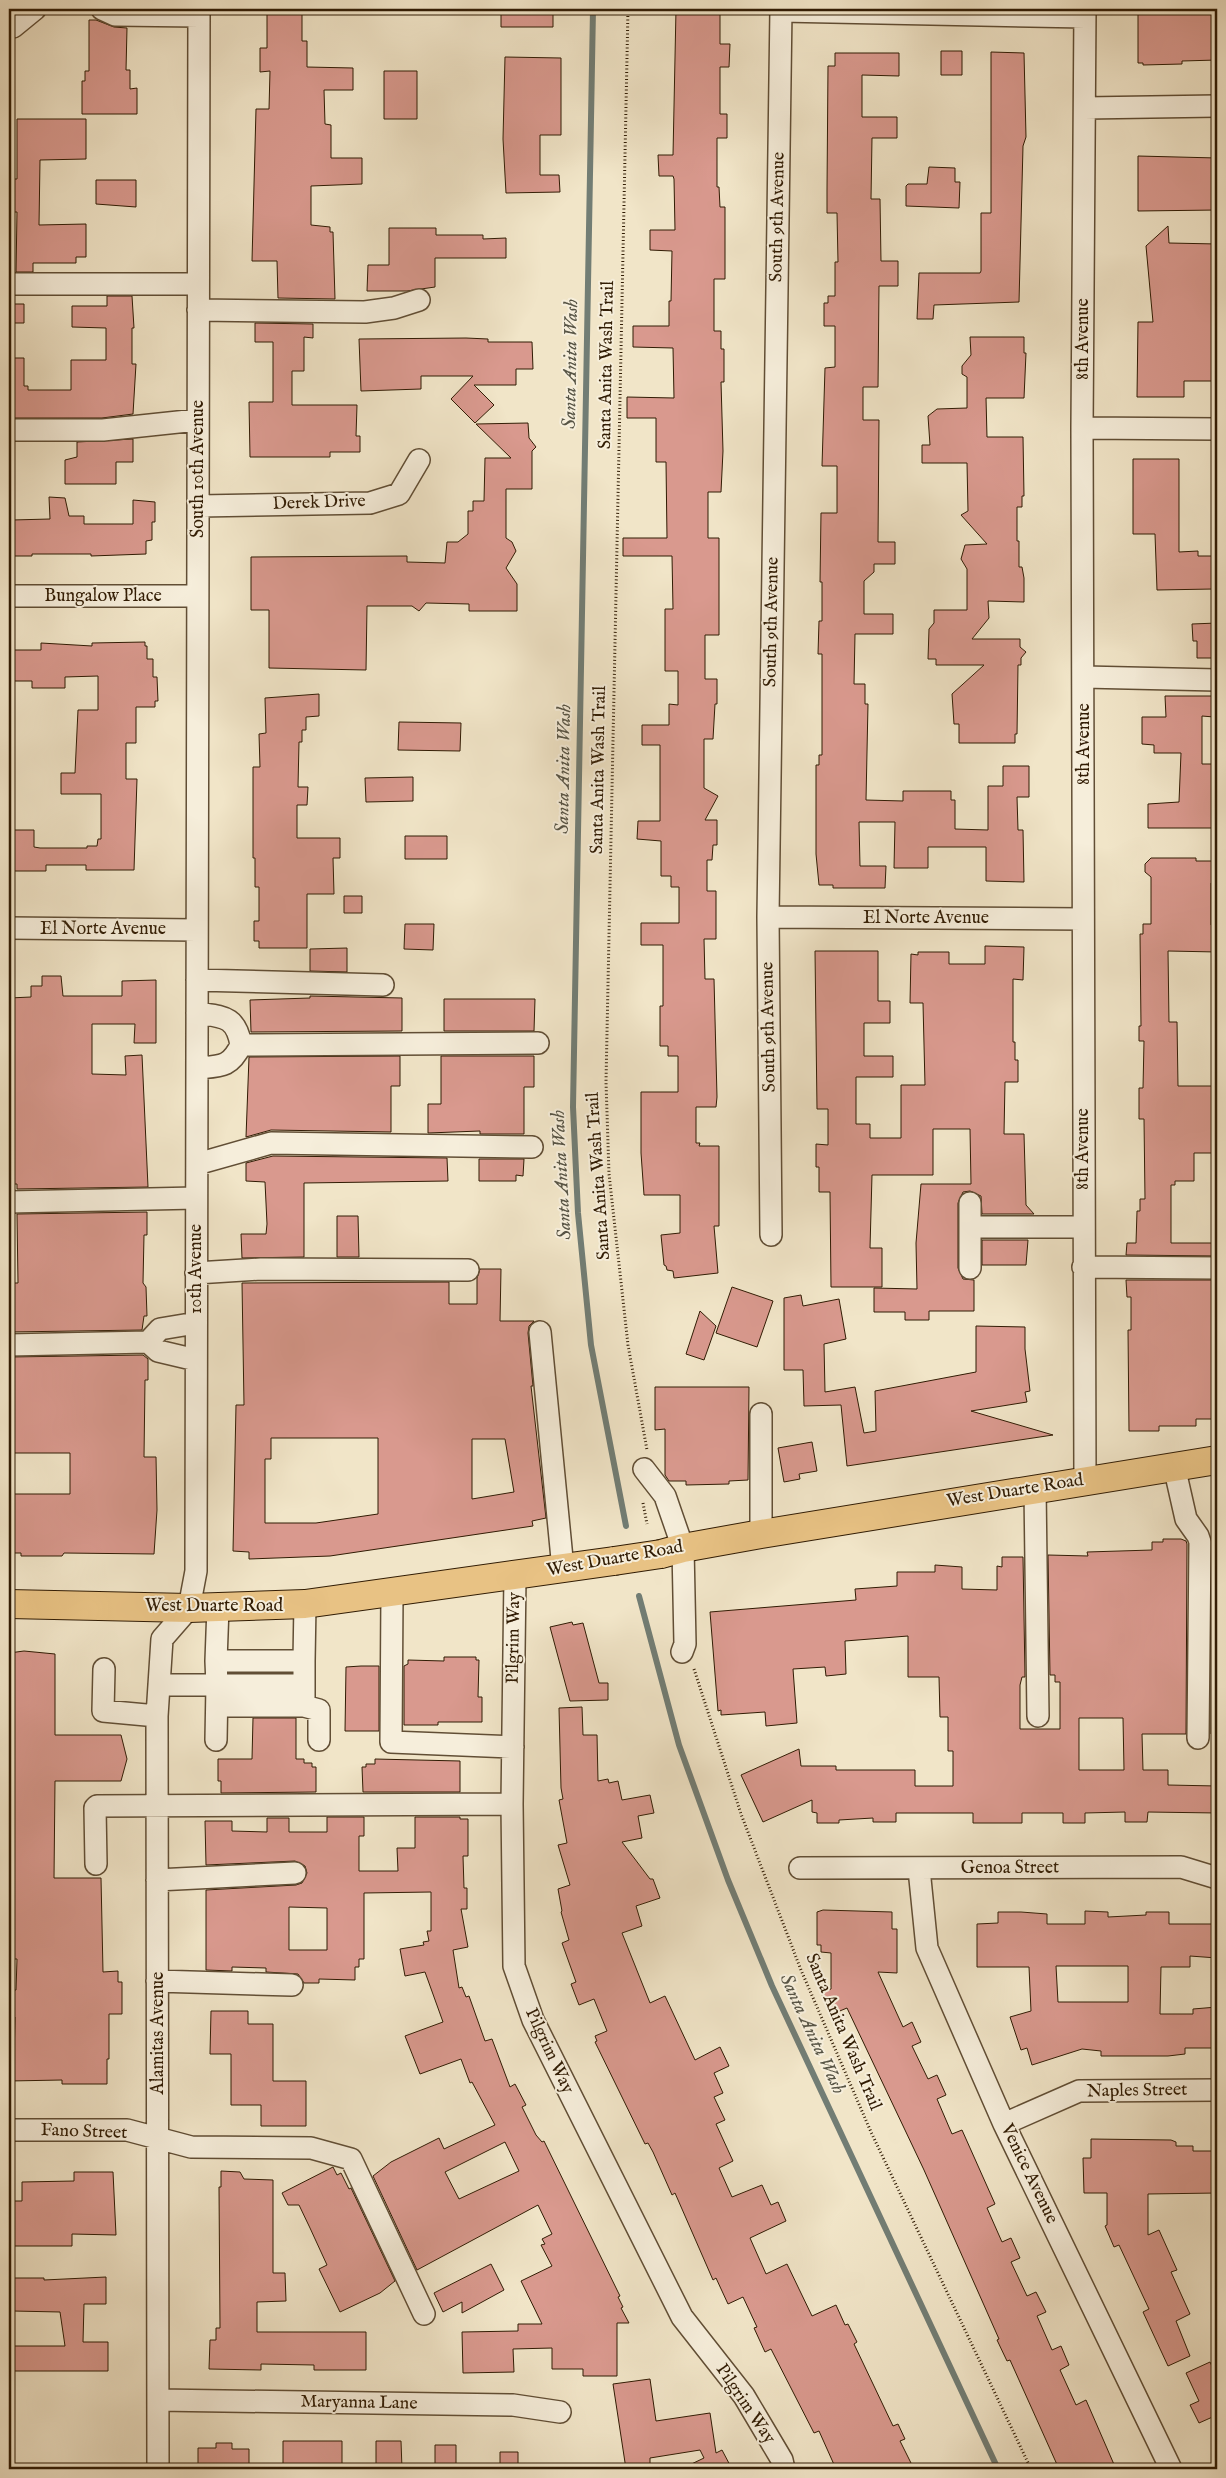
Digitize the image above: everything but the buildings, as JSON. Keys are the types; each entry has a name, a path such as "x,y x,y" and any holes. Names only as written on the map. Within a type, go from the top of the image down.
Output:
{"main road":[{"name":"West Duarte Road","path":"9,1604 189,1608 305,1604 614,1561 1035,1488 1217,1460"}],"street":[{"path":"12,27 34,9"},
{"path":"102,9 115,15 199,12"},
{"path":"781,10 1085,13"},
{"name":"South 9th Avenue","path":"771,1235 768,917 781,10"},
{"name":"South 10th Avenue","path":"196,930 199,506 197,420 199,12"},
{"name":"8th Avenue","path":"1085,13 1082,428 1085,1480"},
{"path":"1085,108 1217,106"},
{"path":"9,284 198,284"},
{"path":"198,310 365,312 394,308 419,300"},
{"path":"9,430 103,430 197,420"},
{"path":"1082,428 1217,428"},
{"name":"Derek Drive","path":"199,506 370,503 399,494 419,460"},
{"name":"Bungalow Place","path":"9,596 197,596"},
{"path":"1084,677 1217,680"},
{"name":"El Norte Avenue","path":"768,917 1083,919"},
{"name":"El Norte Avenue","path":"9,928 196,930"},
{"name":"10th Avenue","path":"189,1608 196,1571 196,930"},
{"path":"197,980 383,985"},
{"path":"197,1012 225,1018 234,1024 241,1044"},
{"path":"241,1044 538,1043"},
{"path":"197,1068 221,1066 230,1062 241,1044"},
{"path":"196,1164 271,1143 532,1147"},
{"path":"9,1202 196,1198"},
{"path":"970,1203 970,1268"},
{"path":"970,1227 1084,1227"},
{"path":"1083,1267 1217,1268"},
{"path":"196,1273 261,1269 468,1270"},
{"path":"148,1342 160,1329 196,1323"},
{"path":"540,1332 563,1569"},
{"path":"9,1344 148,1342 158,1351 196,1360"},
{"path":"761,1534 762,1414"},
{"path":"1174,1466 1186,1519 1200,1542 1198,1738"},
{"path":"644,1469 665,1496 685,1644 682,1652"},
{"path":"1035,1488 1038,1716"},
{"name":"Pilgrim Way","path":"515,1576 512,1804 514,1966 532,2020 682,2317 744,2396 782,2460 784,2469"},
{"path":"392,1593 391,1742 513,1746"},
{"path":"304,1695 305,1604"},
{"path":"216,1740 218,1607"},
{"name":"Alamitas Avenue","path":"158,2469 157,1716 162,1639 189,1608"},
{"path":"216,1661 304,1661"},
{"path":"104,1669 104,1711 157,1716"},
{"path":"159,1685 217,1685 304,1695 319,1710 319,1740"},
{"path":"217,1706 304,1695"},
{"path":"96,1864 95,1808 512,1804"},
{"name":"Genoa Street","path":"800,1868 1182,1867 1217,1878"},
{"name":"Venice Avenue","path":"919,1869 927,1948 1004,2124 1171,2469"},
{"path":"157,1880 295,1873"},
{"path":"158,1981 292,1985"},
{"name":"Naples Street","path":"1004,2124 1079,2091 1216,2090"},
{"name":"Fano Street","path":"9,2130 127,2130 191,2147 311,2148 350,2159 424,2314"},
{"name":"Maryanna Lane","path":"158,2400 513,2405 560,2412"}],"path":[{"name":"Santa Anita Wash Trail","path":"628,9 606,1082 609,1174 628,1345 648,1457 644,1469 638,1478 647,1524"},
{"name":"Santa Anita Wash Trail","path":"682,1652 693,1666 741,1814 800,1970 871,2132 1031,2469"}],"waterway":[{"name":"Santa Anita Wash","path":"593,9 573,1107 578,1213 591,1345 626,1526"},
{"name":"Santa Anita Wash","path":"639,1596 679,1745 728,1880 772,1986 998,2469"}]}
